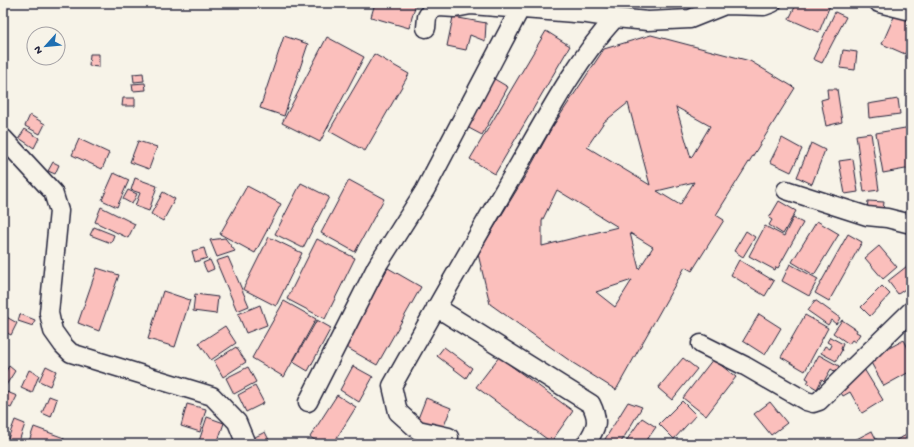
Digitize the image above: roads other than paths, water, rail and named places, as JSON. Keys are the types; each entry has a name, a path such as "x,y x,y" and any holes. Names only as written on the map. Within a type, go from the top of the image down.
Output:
{"street":[{"path":"426,28 427,17 432,10 439,7 455,8 471,5 587,14 648,21 690,19 725,5 764,6 772,3"},
{"path":"879,3 911,11"},
{"path":"308,402 377,266 425,190 520,9"},
{"path":"449,437 418,430 398,412 392,386 436,307 566,84 601,34 615,18"},
{"path":"3,138 53,192 59,211 49,313 53,331 63,345 71,353 212,396 237,422 246,444"},
{"path":"786,190 867,216 887,218 911,224"},
{"path":"436,307 591,404 597,415 596,427 586,444"},
{"path":"701,344 745,366 806,401 813,403 819,401 911,311"}]}
